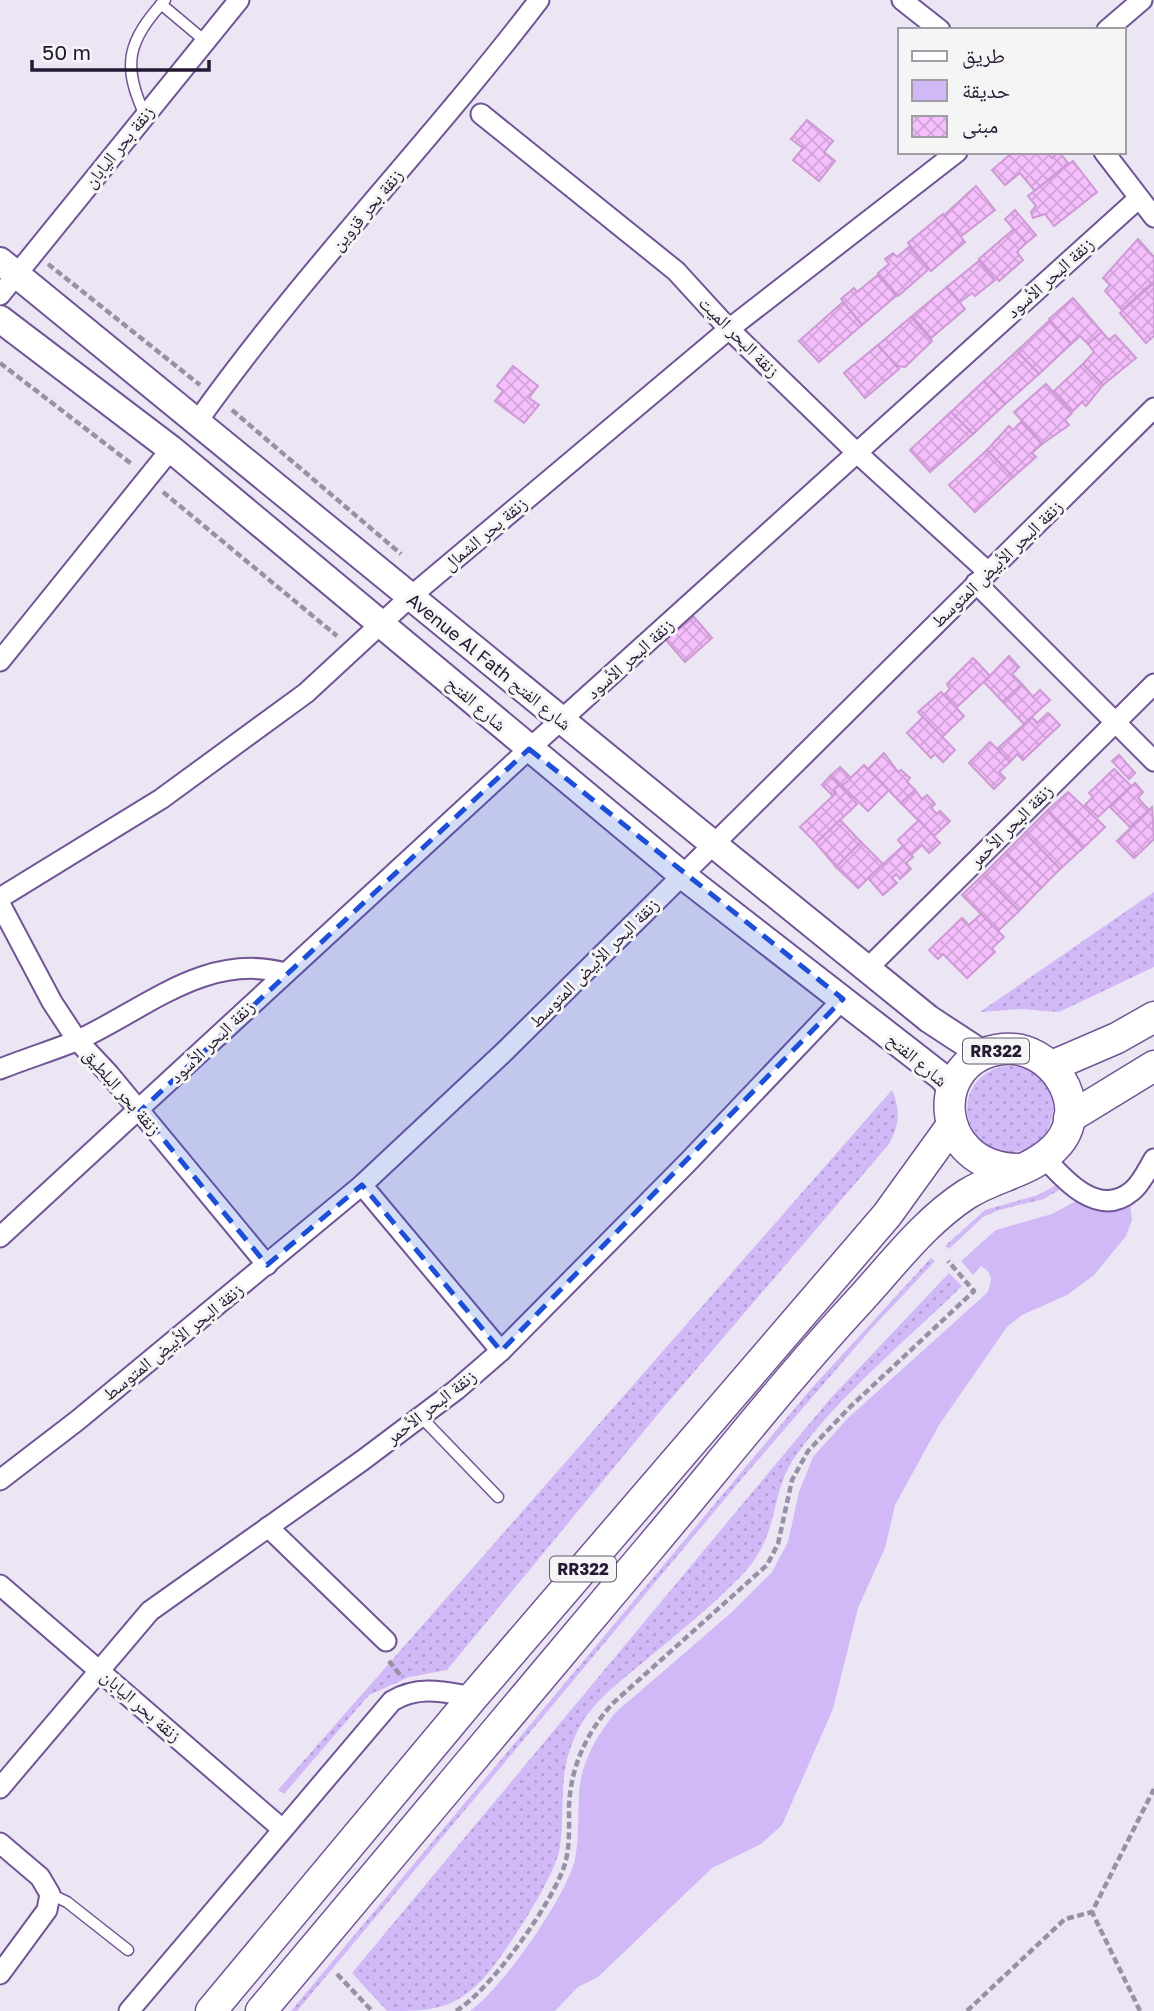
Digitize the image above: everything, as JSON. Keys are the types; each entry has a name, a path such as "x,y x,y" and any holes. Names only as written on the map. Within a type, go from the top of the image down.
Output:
{"main road":[{"name":"RR322","path":"1052,1066 1118,1038 1154,1017"},
{"name":"RR322","path":"261,2011 837,1324 943,1212 975,1190 1031,1163 1060,1142 1069,1118 1066,1090 1052,1066 1037,1055 1020,1050 1002,1049 984,1055 971,1063 953,1089"},
{"path":"1069,1118 1154,1066"},
{"path":"953,1089 949,1113 964,1147 984,1164 1031,1163"},
{"name":"RR322","path":"211,2011 473,1697 887,1215 952,1125"}],"street":[{"name":"زنقة بحر اليابان","path":"0,295 8,267 145,115 239,0"},
{"name":"زنقة بحر قزوين","path":"197,422 367,207 475,83 539,0"},
{"path":"902,0 937,28"},
{"path":"1109,28 1142,0"},
{"path":"450,113 465,118 481,114 483,101 475,83"},
{"name":"زنقة البحر الميت","path":"481,114 676,271 729,329 982,578 1114,724 1154,761"},
{"name":"زنقة بحر الشمال","path":"0,898 82,850 172,791 306,693 410,597 729,329 954,154"},
{"path":"1106,154 1154,217"},
{"name":"زنقة البحر الأسود","path":"0,1237 140,1111 285,973 529,749 1139,198"},
{"name":"Avenue Al Fath شارع الفتح","path":"8,267 712,844 869,967 929,1019 984,1055"},
{"name":"شارع الفتح","path":"0,319 171,449 372,631 529,749 682,875 843,999 953,1089"},
{"name":"زنقة البحر الأبيض المتوسط","path":"0,1480 78,1420 362,1185 504,1052 1154,408"},
{"path":"0,661 171,449"},
{"name":"زنقة البحر الأحمر","path":"869,967 1154,684"},
{"name":"زنقة بحر البلطيق","path":"0,904 52,1002 77,1040 140,1111 267,1265"},
{"path":"0,1069 77,1040 154,997 195,978 226,970 265,968 285,973"},
{"name":"زنقة البحر الأحمر","path":"0,1788 150,1611 421,1416 500,1351 689,1161 843,999"},
{"path":"1031,1163 1100,1201 1117,1200 1133,1191 1154,1159"},
{"path":"362,1185 500,1351"},
{"path":"268,1527 387,1650"},
{"name":"زنقة بحر اليابان","path":"0,1585 281,1828"},
{"path":"129,2011 281,1828 392,1701 402,1695 426,1689 473,1697"},
{"path":"0,1843 40,1877 50,1894 47,1910 0,1974"}],"lane":[{"path":"145,115 130,79 131,47 163,2 205,41"},
{"path":"421,1416 498,1497"},
{"path":"50,1894 68,1902 128,1950"}],"path":[{"path":"0,363 148,478 339,638 349,630 372,631"},
{"path":"456,2011 494,1978 555,1887 568,1849 572,1782 577,1760 598,1721 767,1565 778,1544 792,1480 808,1451 850,1407 974,1291 948,1261"},
{"path":"387,1650 406,1682"},
{"path":"967,2011 1065,1919 1092,1912 1154,1789"},
{"path":"1092,1912 1140,2011"},
{"path":"337,1974 372,2011"}],"highlighted area":[{"path":"529,749 843,999 501,1351 362,1185 267,1265 140,1111"}],"green space":[{"path":"1154,892 1154,967 1059,1012 1022,1009 980,1012"},
{"path":"1010,1066 1027,1069 1041,1078 1050,1092 1053,1109 1050,1126 1041,1140 1027,1149 1010,1152 993,1149 979,1140 970,1126 967,1109 970,1092 979,1078 993,1069"},
{"path":"892,1090 898,1118 889,1144 658,1414 447,1670 409,1677 369,1695 284,1794 278,1790"},
{"path":"1058,1184 1062,1188 1044,1199 999,1210 983,1217 949,1249 945,1246 985,1210 1038,1195"},
{"path":"1076,1201 1089,1209 1103,1212 1116,1210 1130,1203 1132,1220 1126,1236 1094,1275 1067,1295 1022,1315 1007,1327 939,1425 895,1505 885,1548 858,1608 833,1709 782,1825 761,1844 712,1868 598,1977 578,1987 555,2011 470,2011 515,1963 547,1918 570,1875 577,1850 582,1774 593,1746 609,1721 732,1612 772,1572 788,1542 799,1492 813,1457 847,1419 988,1292 991,1279 988,1271 981,1266 973,1275 961,1261 996,1230 1052,1214"},
{"path":"931,1258 935,1261 872,1328 744,1476 297,2011 291,2011 810,1390"},
{"path":"949,1273 962,1286 853,1390 812,1434 795,1457 781,1485 769,1530 754,1561 707,1609 609,1691 585,1718 572,1744 564,1773 562,1831 556,1860 528,1915 492,1968 472,1990 450,2003 428,2009 387,2011 352,1973 830,1399"}],"building":[{"path":"807,120 833,141 824,152 835,161 819,181 793,160 803,148 791,139"},
{"path":"1011,154 1049,154 1052,158 1061,154 1068,163 1035,191 1020,173 1005,185 992,170"},
{"path":"1073,161 1097,192 1054,226 1045,214 1033,218 1031,212 1036,206 1028,196"},
{"path":"976,186 995,210 960,237 943,216"},
{"path":"1015,210 1036,235 1026,243 1005,219"},
{"path":"943,214 965,242 931,271 908,243"},
{"path":"1014,229 1026,243 1017,252 1023,260 999,281 979,259"},
{"path":"1138,239 1154,257 1154,281 1122,310 1105,291 1110,285 1103,278"},
{"path":"909,247 929,269 898,296 878,273 889,264 885,259 893,253 897,257"},
{"path":"979,261 995,280 975,296 972,293 960,302 947,287"},
{"path":"878,275 896,296 862,325 841,299 854,288 857,292"},
{"path":"1154,283 1154,336 1146,343 1120,313"},
{"path":"947,287 965,309 931,338 912,316"},
{"path":"1073,298 1102,332 1088,344 1080,336 1071,344 1049,319"},
{"path":"843,302 862,325 819,362 799,341"},
{"path":"911,317 932,341 905,367 896,366 878,345"},
{"path":"1049,321 1071,344 1039,374 1017,351"},
{"path":"1102,332 1109,340 1115,335 1136,358 1103,385 1083,364 1094,352 1088,344"},
{"path":"878,345 899,369 865,398 844,373"},
{"path":"1017,351 1039,374 1005,404 984,381"},
{"path":"1083,364 1103,385 1086,406 1082,402 1073,411 1054,391"},
{"path":"513,366 538,386 529,398 539,405 524,423 495,401 503,391 497,386"},
{"path":"984,381 1005,404 973,434 951,412"},
{"path":"1046,384 1072,413 1065,420 1069,425 1042,444 1014,412"},
{"path":"951,412 973,434 930,472 910,450"},
{"path":"1021,422 1042,444 1032,453 1036,457 1013,477 987,450 1009,426 1013,430"},
{"path":"987,450 1013,477 975,512 949,485"},
{"path":"694,617 712,638 685,662 666,640"},
{"path":"1009,656 1019,667 1012,674 1022,684 1003,702 984,682"},
{"path":"973,658 990,676 956,708 944,695 950,689 947,684"},
{"path":"1022,684 1033,697 1040,690 1050,700 1024,724 1003,702"},
{"path":"941,692 964,716 942,737 918,712"},
{"path":"1048,713 1060,725 1023,760 1017,754 1010,762 997,749 1032,717 1037,723"},
{"path":"923,717 955,750 943,762 935,754 931,758 907,733"},
{"path":"990,742 1010,762 999,772 1005,778 994,789 969,763"},
{"path":"884,753 898,772 901,770 910,778 907,782 915,790 901,803 868,769"},
{"path":"1119,755 1135,773 1129,779 1112,761"},
{"path":"864,765 889,790 868,811 842,786"},
{"path":"840,767 851,778 842,786 831,775"},
{"path":"1114,769 1131,786 1098,817 1085,805 1093,797 1089,793"},
{"path":"830,776 839,785 833,796 822,785"},
{"path":"1135,783 1143,792 1138,798 1149,810 1130,827 1110,807"},
{"path":"839,785 857,804 816,843 800,827 836,793 834,789"},
{"path":"915,790 922,799 927,795 935,804 931,808 937,814 940,811 950,821 934,836 901,803"},
{"path":"1068,792 1105,827 1083,848 1047,811"},
{"path":"1152,807 1154,839 1134,858 1117,841"},
{"path":"1047,811 1083,848 1060,869 1025,833"},
{"path":"840,820 861,842 836,867 816,843"},
{"path":"919,820 940,843 929,853 922,845 911,855 898,840"},
{"path":"1025,833 1060,869 1041,888 1005,853"},
{"path":"861,842 883,864 858,888 836,867"},
{"path":"903,846 913,857 906,863 911,869 900,879 896,874 892,878 897,883 883,895 868,878"},
{"path":"1005,853 1041,888 1019,911 983,875"},
{"path":"983,875 1019,911 998,931 962,895"},
{"path":"981,914 1004,937 992,948 995,952 967,978 943,954 938,959 929,950 962,918 969,925"}]}
